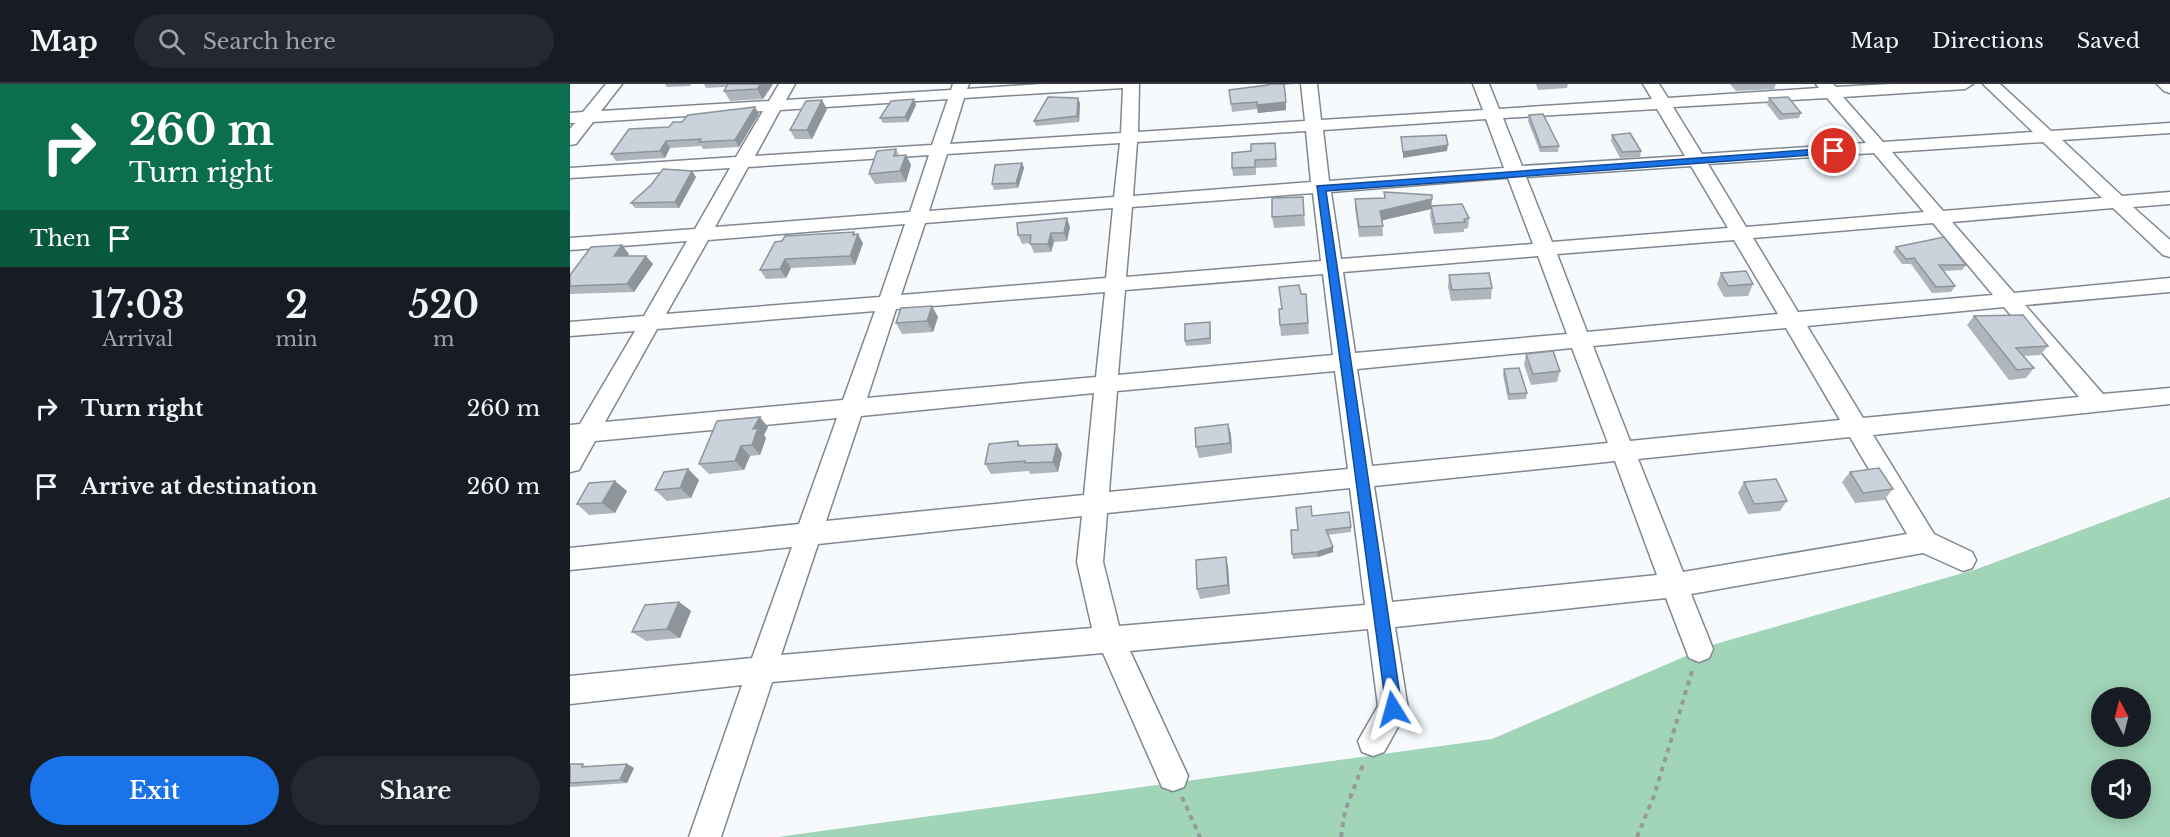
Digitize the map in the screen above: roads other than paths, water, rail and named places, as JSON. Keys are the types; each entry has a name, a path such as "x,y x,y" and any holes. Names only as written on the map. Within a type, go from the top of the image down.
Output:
{"street":[{"path":"570,140 614,84"},
{"path":"570,463 579,433 651,323 699,234 787,84"},
{"path":"570,118 959,89 1118,84"},
{"path":"1131,84 1129,137 1090,562 1106,629 1173,776"},
{"path":"1309,84 1321,188 1393,709 1372,741"},
{"path":"1481,84 1517,172 1699,649"},
{"path":"1651,84 1925,542 1963,560"},
{"path":"570,173 1662,103 1828,88 1965,84"},
{"path":"1991,84 2170,251"},
{"path":"2165,84 2170,88"},
{"path":"1828,88 2097,403"},
{"path":"705,837 959,89"},
{"path":"570,244 1517,172 2170,128"},
{"path":"570,329 2170,198"},
{"path":"579,433 2170,285"},
{"path":"570,560 1095,504 2170,396"},
{"path":"570,690 762,670 1380,616 1675,585 1925,542"}]}
